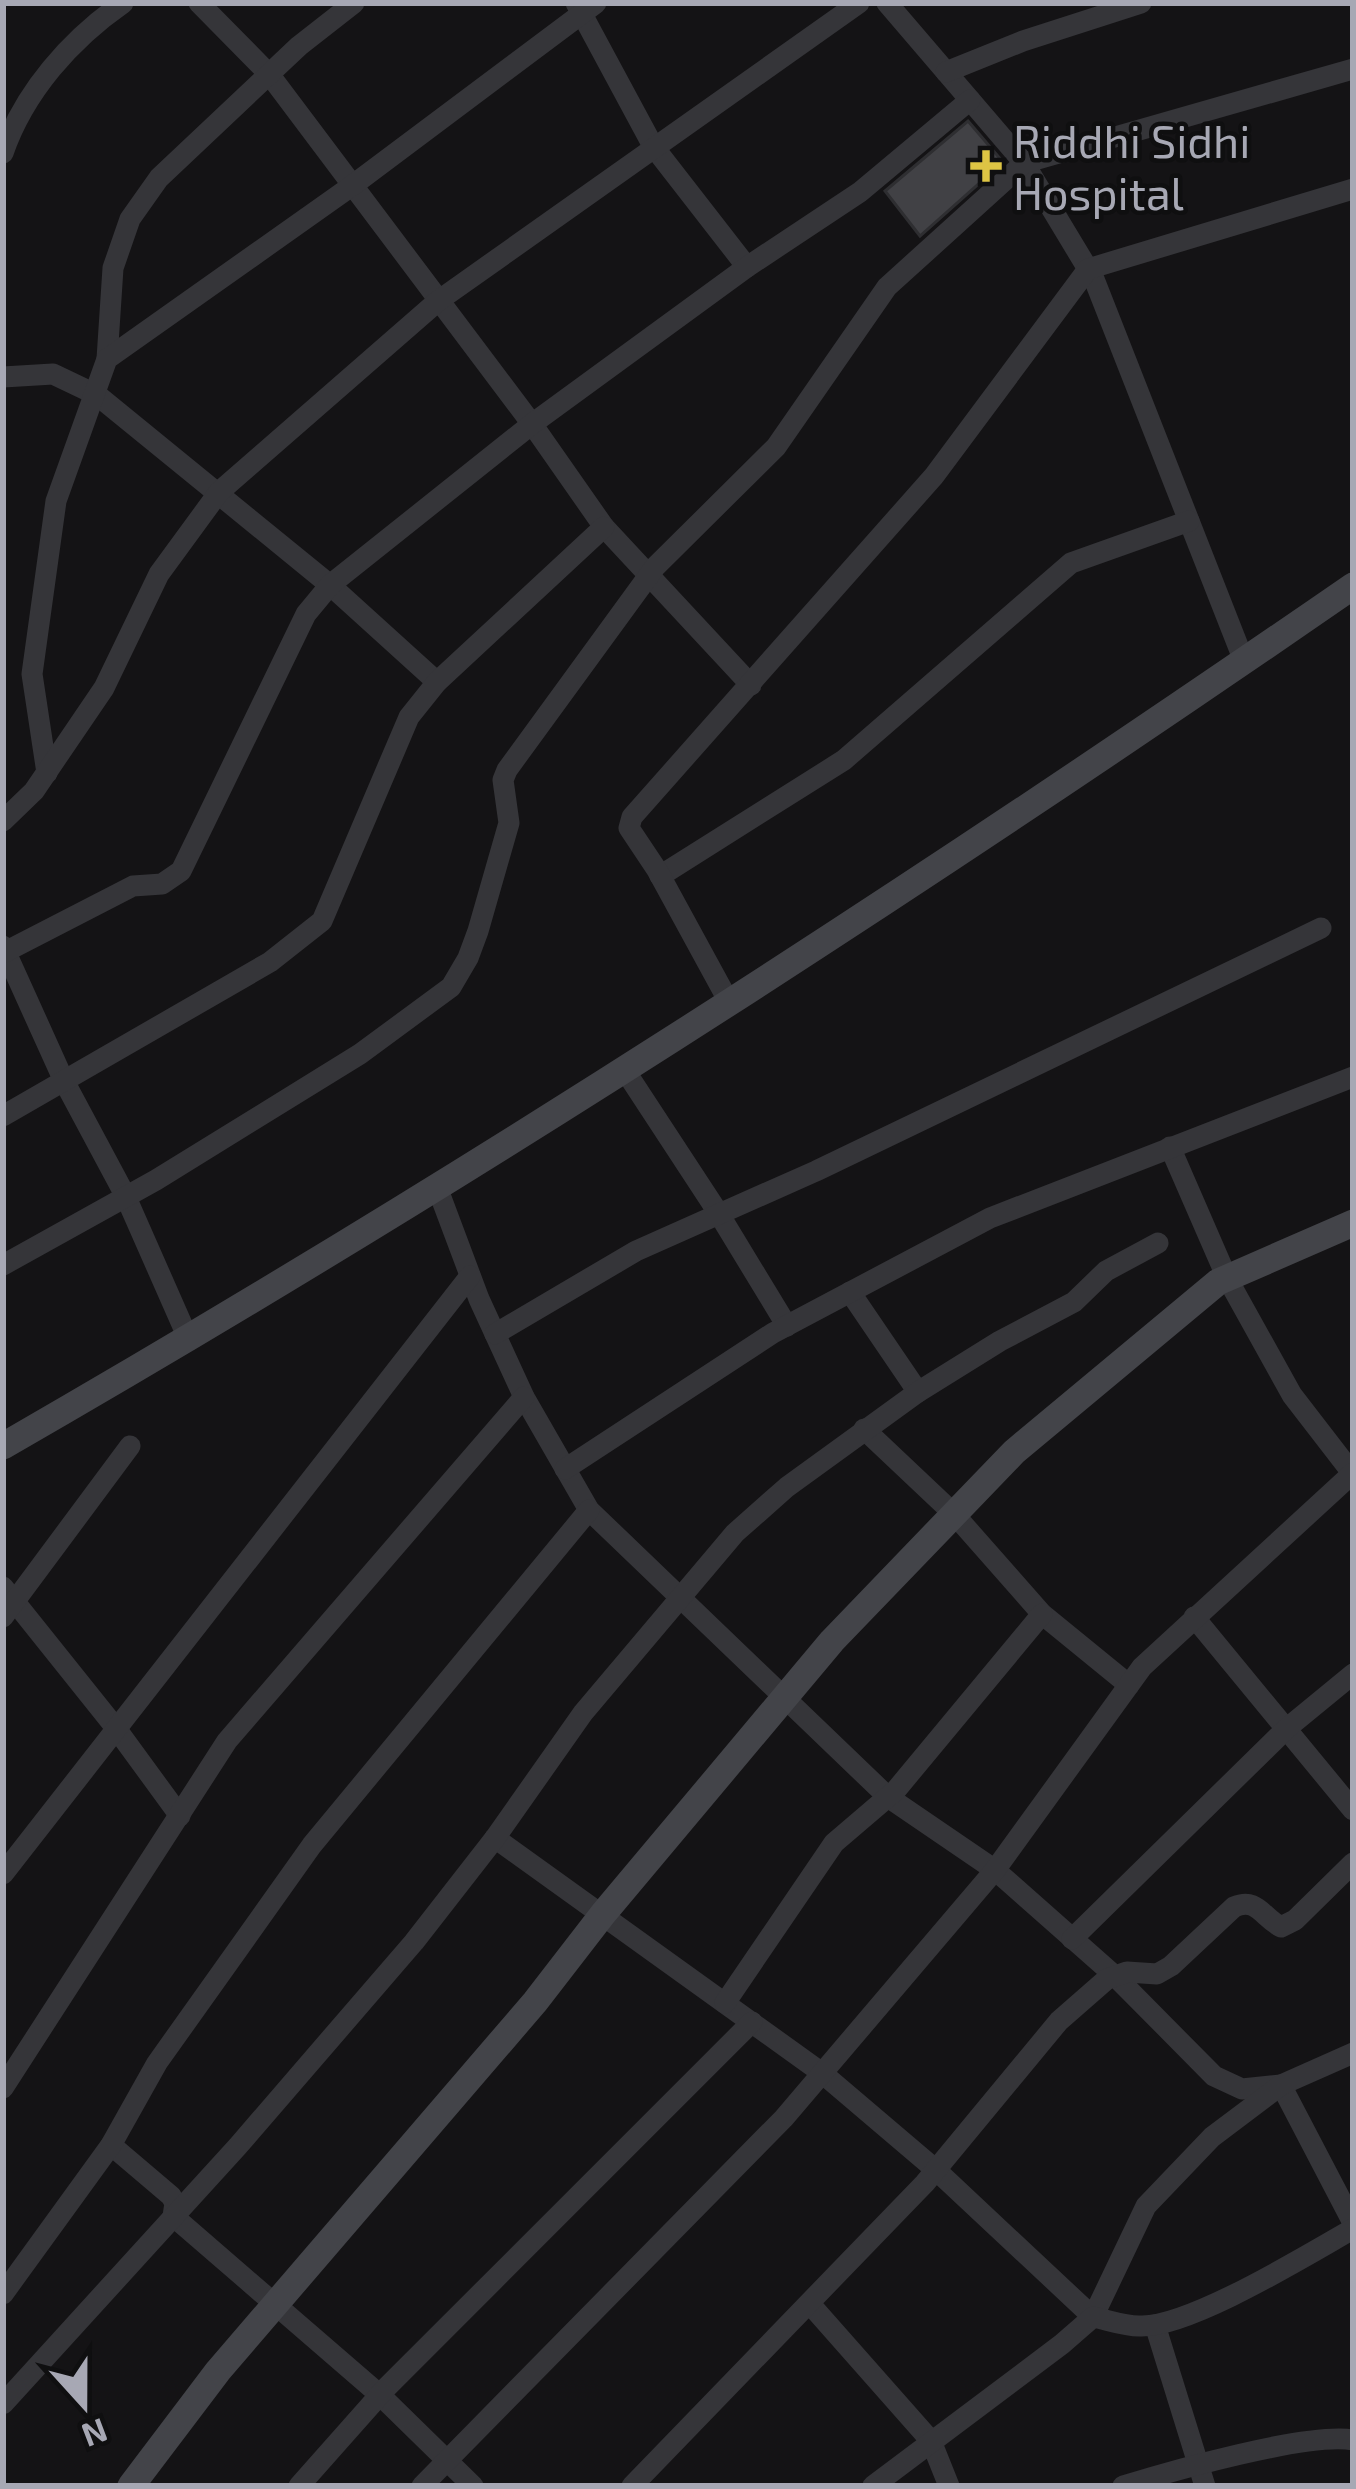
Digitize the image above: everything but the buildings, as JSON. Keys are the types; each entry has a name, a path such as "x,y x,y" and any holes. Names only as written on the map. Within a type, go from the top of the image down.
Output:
{"street":[{"path":"3,153 15,119 67,51 123,3"},
{"path":"200,3 269,74 604,527 751,685"},
{"path":"47,773 32,674 56,501 107,359 113,268 130,219 158,178 269,74 354,3"},
{"path":"3,820 47,773 104,688 159,574 219,492 438,302 859,3"},
{"path":"887,3 1024,163 1088,269 1244,661"},
{"path":"946,72 1141,3"},
{"path":"107,359 353,185 585,6 653,146 746,267"},
{"path":"3,1264 156,1180 360,1054 458,980 478,932 509,823 503,780 507,770 651,573 776,447 887,287 1024,163 1353,69"},
{"path":"188,1338 125,1195 64,1081 4,950 133,886 162,884 181,871 306,614 330,585 532,424 746,267 860,192 970,100"},
{"path":"730,1002 628,828 632,817 934,476 1088,269 1353,189"},
{"path":"3,377 52,374 97,395 330,585 437,682"},
{"path":"660,876 844,760 1071,563 1189,521"},
{"path":"3,1116 270,962 322,921 409,717 437,682 604,527"},
{"path":"3,1445 188,1338 624,1070 932,873 1353,586"},
{"path":"495,1334 636,1252 1321,928"},
{"path":"624,1070 787,1326"},
{"path":"565,1469 787,1326 990,1218 1353,1077"},
{"path":"422,2486 784,2118 994,1870 1142,1667 1353,1473 1292,1395 1227,1278 1170,1147"},
{"path":"436,1187 524,1397 589,1510 888,1797 994,1870 1115,1976 1214,2076 1241,2089 1281,2085"},
{"path":"130,2486 218,2371 520,2020 832,1641 954,1514 1014,1452 1227,1278 1353,1222"},
{"path":"3,2404 414,1942 583,1713 735,1533 864,1429 1000,1341 1074,1302 1106,1270 1158,1243"},
{"path":"3,1874 470,1276"},
{"path":"850,1292 918,1392"},
{"path":"3,2088 227,1742 524,1397"},
{"path":"864,1429 954,1514 1042,1615 1129,1685"},
{"path":"130,1446 7,1602 116,1727 180,1816"},
{"path":"3,2294 111,2145 157,2063 312,1845 589,1510"},
{"path":"725,2003 834,1843 888,1797 1042,1615"},
{"path":"1194,1617 1353,1810"},
{"path":"1072,1939 1286,1729 1353,1675"},
{"path":"495,1838 822,2072 936,2170 1093,2317 1155,2325 1241,2290 1353,2226 1281,2085"},
{"path":"632,2486 936,2170 1059,2021 1115,1976 1157,1974 1171,1966 1245,1902 1256,1905 1268,1921 1281,1927 1295,1920 1353,1863"},
{"path":"299,2486 380,2395 752,2022"},
{"path":"873,2486 1093,2317 1146,2206 1212,2137 1281,2085 1353,2053"},
{"path":"111,2145 171,2196 173,2216"},
{"path":"173,2216 380,2395 473,2486"},
{"path":"811,2304 931,2441 949,2486"},
{"path":"1155,2325 1202,2476"},
{"path":"1123,2486 1202,2476 1348,2434"}],"place":[{"name":"Riddhi Sidhi Hospital","path":"986,166"}]}
